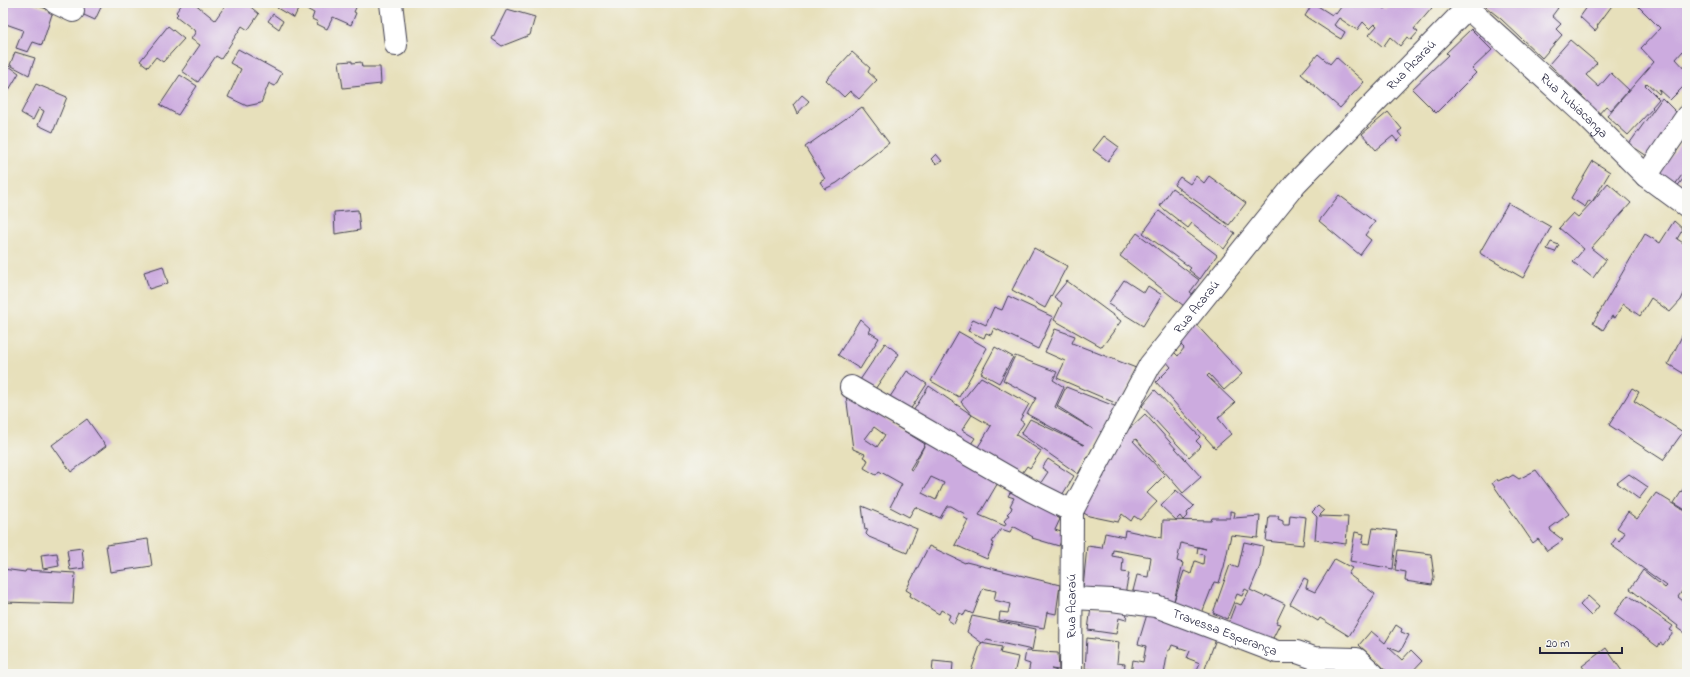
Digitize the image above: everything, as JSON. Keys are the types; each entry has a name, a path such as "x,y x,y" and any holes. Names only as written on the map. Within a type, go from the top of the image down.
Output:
{"street":[{"path":"391,3 396,45"},
{"name":"Rua Tubiacanga","path":"1464,5 1586,115 1646,176 1687,206"},
{"name":"Rua Acaraú","path":"1071,674 1072,511 1150,365 1296,183 1464,5"},
{"path":"1646,176 1687,116"},
{"path":"851,387 1032,491 1072,511"},
{"name":"Travessa Esperança","path":"1072,598 1112,600 1156,606 1277,652 1296,652 1314,658 1357,659 1373,674"}],"building":[{"path":"3,3 29,3 53,11 42,45 33,42 28,52 16,48 23,30 3,23"},
{"path":"78,3 103,3 95,20 75,11"},
{"path":"183,3 194,3 215,20 227,3 246,3 259,14 248,30 242,26 221,59 216,56 198,82 182,71 200,45 191,39 195,33 194,30 176,16 178,14 176,12"},
{"path":"277,3 301,3 294,18 277,8 279,5"},
{"path":"305,3 358,3 351,25 333,17 327,29 317,24 318,22 312,19 314,13 303,7"},
{"path":"1313,3 1332,15 1334,12 1336,14 1344,3 1378,3 1385,9 1390,3 1427,3 1432,8 1414,29 1418,32 1411,40 1407,37 1400,46 1390,37 1383,47 1369,35 1377,26 1375,24 1370,29 1363,22 1357,30 1339,18 1334,25 1345,32 1341,39 1334,35 1305,16"},
{"path":"1481,3 1552,3 1558,8 1552,16 1561,24 1556,29 1562,35 1542,58 1501,19"},
{"path":"1590,3 1614,3 1595,31 1580,17"},
{"path":"1635,3 1683,3 1687,7 1687,55 1683,51 1676,59 1687,71 1687,83 1670,100 1658,89 1660,92 1659,94 1647,83 1645,85 1659,99 1652,107 1653,108 1628,135 1607,116 1654,62 1641,48 1660,28"},
{"path":"507,9 535,17 530,35 502,46 492,39"},
{"path":"273,14 283,21 279,29 268,21"},
{"path":"168,26 184,39 163,62 156,57 148,67 140,61"},
{"path":"1471,29 1492,50 1472,69 1476,73 1436,113 1412,89 1448,55 1446,53"},
{"path":"1570,40 1597,63 1586,75 1599,87 1611,73 1629,90 1611,110 1606,106 1597,116 1583,103 1586,100 1549,64"},
{"path":"238,49 282,73 275,86 269,83 261,103 247,106 228,97 241,69 230,63"},
{"path":"15,52 35,58 29,75 10,65"},
{"path":"852,52 870,68 868,72 877,80 859,99 850,91 844,97 826,80"},
{"path":"1318,54 1330,64 1336,57 1364,82 1340,108 1301,74"},
{"path":"352,61 352,63 361,62 362,67 380,67 381,84 343,88 339,62"},
{"path":"3,62 19,73 3,100"},
{"path":"180,75 197,86 178,115 160,105"},
{"path":"36,84 67,97 53,132 38,125 44,111 39,108 33,120 21,113"},
{"path":"802,95 809,101 797,114 793,105"},
{"path":"1662,98 1679,115 1650,158 1629,144"},
{"path":"862,107 889,143 837,183 825,189 820,182 825,179 805,147"},
{"path":"1388,112 1402,129 1398,132 1402,137 1397,141 1393,136 1376,150 1362,134"},
{"path":"1687,134 1687,168 1674,186 1658,174"},
{"path":"1104,136 1119,147 1108,161 1093,150"},
{"path":"936,154 942,161 936,164 931,159"},
{"path":"1593,161 1610,172 1592,202 1589,200 1585,207 1571,198"},
{"path":"1687,174 1687,196 1676,188"},
{"path":"1196,176 1204,183 1209,176 1246,203 1229,225 1174,185 1180,177 1190,184"},
{"path":"1608,183 1631,203 1591,248 1606,260 1593,278 1573,262 1584,249 1559,228 1573,213 1578,217"},
{"path":"1172,188 1235,233 1224,249 1192,223 1188,228 1160,206"},
{"path":"1339,195 1375,222 1365,235 1371,240 1360,255 1319,221"},
{"path":"1508,203 1551,227 1523,278 1480,252"},
{"path":"358,210 360,230 335,234 334,212"},
{"path":"1159,211 1217,255 1200,279 1189,270 1191,268 1143,233"},
{"path":"1674,221 1683,229 1677,239 1685,244 1687,241 1687,287 1681,300 1670,312 1651,298 1640,316 1623,304 1615,318 1612,316 1603,330 1593,323 1645,234 1660,243"},
{"path":"1137,233 1199,280 1190,292 1193,294 1184,306 1120,256"},
{"path":"1551,242 1559,245 1555,252 1547,249"},
{"path":"1034,248 1067,266 1045,308 1012,290"},
{"path":"163,266 168,283 149,289 144,272"},
{"path":"1124,280 1144,293 1148,286 1162,295 1143,326 1108,304"},
{"path":"1067,281 1121,321 1102,347 1054,320 1062,303 1054,297"},
{"path":"1008,296 1053,317 1038,349 994,328 991,335 986,333 984,338 968,331 973,319 986,325 994,307 1002,310"},
{"path":"860,319 871,329 869,332 879,338 860,369 838,355"},
{"path":"1192,320 1242,374 1224,390 1209,374 1207,376 1235,403 1218,418 1231,434 1215,448 1156,382 1171,367 1165,360 1173,351 1178,356 1184,348 1176,340"},
{"path":"1687,326 1687,373 1686,375 1668,364"},
{"path":"1055,329 1075,336 1072,343 1136,368 1120,405 1057,378 1065,361 1045,352"},
{"path":"959,332 987,348 959,397 931,381"},
{"path":"885,343 899,354 873,392 858,383"},
{"path":"995,347 1013,357 999,383 981,373"},
{"path":"1015,356 1057,372 1053,380 1064,387 1055,407 1093,429 1057,406 1066,387 1117,407 1078,474 1021,434 1030,419 1084,445 1027,414 1036,398 1003,380"},
{"path":"907,371 927,384 906,416 886,403"},
{"path":"981,377 1029,404 1020,420 1024,423 1016,435 1041,451 1030,468 1027,466 1018,479 910,416 929,386 972,415 961,402","holes":["972,415 991,426 978,447 971,444 975,438 962,430"]},
{"path":"1632,388 1639,392 1634,401 1683,432 1663,460 1609,425"},
{"path":"1155,390 1200,437 1196,441 1201,446 1189,457 1142,406"},
{"path":"846,395 925,444 926,442 999,481 979,515 1005,526 1006,523 1004,521 1009,515 1007,514 1011,510 1012,507 1010,506 1014,498 1008,496 1013,488 1059,513 1057,517 1060,519 1055,530 1064,533 1059,546 1032,538 1033,537 1013,526 1010,532 1001,529 992,542 994,543 987,559 955,545 968,520 963,517 965,514 951,506 947,506 940,518 915,507 909,517 890,507 902,484 879,471 876,475 864,468 868,460 863,457 865,454 853,449","holes":["874,427 885,435 877,447 865,439","925,444 912,470 910,469","931,477 944,483 936,500 922,493"]},
{"path":"1145,414 1201,477 1183,493 1136,439 1133,441 1165,475 1147,493 1157,502 1140,520 1134,516 1131,521 1122,514 1118,522 1089,516 1080,511 1104,476 1100,472 1128,430"},
{"path":"87,419 106,446 71,472 52,445"},
{"path":"1048,459 1074,476 1059,500 1038,487 1048,472 1042,468"},
{"path":"1536,470 1569,514 1550,528 1551,531 1563,540 1547,551 1538,539 1533,543 1492,483 1497,479 1498,481 1513,475 1519,479"},
{"path":"1629,474 1648,487 1639,499 1617,483"},
{"path":"1687,483 1687,511 1674,503"},
{"path":"1176,490 1194,506 1183,520 1180,516 1176,520 1161,506"},
{"path":"1656,493 1687,512 1687,584 1678,597 1687,604 1687,635 1677,628 1678,626 1630,589 1643,570 1665,588 1667,586 1611,545 1616,538 1619,541 1625,533 1617,528 1628,512 1637,519"},
{"path":"862,506 917,529 907,553 869,537 866,534 868,529 865,530"},
{"path":"1318,506 1324,511 1319,516 1348,517 1346,544 1315,540 1317,517 1312,512"},
{"path":"1230,511 1235,512 1234,518 1260,516 1258,538 1231,535 1219,583 1214,582 1202,613 1132,595 1137,575 1148,577 1151,557 1113,550 1112,556 1123,558 1122,572 1129,573 1125,594 1083,588 1087,546 1102,548 1105,533 1124,537 1125,530 1162,538 1163,520 1211,521 1212,518 1230,518","holes":["1181,543 1198,547 1197,553 1204,555 1203,564 1195,561 1191,574 1184,571 1174,601 1183,563 1177,561"]},
{"path":"1290,515 1306,517 1303,545 1266,541 1269,516 1279,516 1278,519 1283,521 1283,525 1289,525"},
{"path":"1373,528 1397,531 1393,569 1350,561 1355,532 1364,534 1362,543 1370,544"},
{"path":"148,539 152,566 110,572 106,545"},
{"path":"1244,542 1263,546 1260,566 1250,590 1265,597 1266,595 1285,604 1276,623 1280,624 1270,644 1227,626 1236,603 1241,605 1249,591 1245,589 1242,596 1237,594 1227,619 1213,613 1230,565 1238,568"},
{"path":"929,546 965,563 1060,585 1056,614 1047,612 1044,628 999,620 1000,612 1008,613 1010,604 994,600 996,591 983,588 973,614 966,611 964,615 959,613 954,624 948,620 950,615 941,610 939,614 910,596 911,593 906,590"},
{"path":"82,548 84,568 70,570 67,550"},
{"path":"1398,550 1431,554 1434,577 1432,585 1405,581 1406,572 1395,570"},
{"path":"57,553 59,566 43,569 41,555"},
{"path":"1335,559 1352,568 1348,574 1375,594 1349,636 1320,618 1318,621 1290,604 1304,578 1308,580 1306,588 1315,592"},
{"path":"3,569 25,572 26,570 75,573 73,604 3,602"},
{"path":"1628,595 1673,626 1670,630 1673,632 1663,645 1660,643 1658,647 1614,614"},
{"path":"1588,596 1599,606 1591,616 1580,605"},
{"path":"1091,607 1127,612 1126,620 1119,618 1116,634 1088,630"},
{"path":"1148,611 1216,639 1203,674 1195,674 1200,663 1187,658 1190,651 1172,645 1170,650 1168,650 1164,674 1131,674 1133,660 1143,662 1146,646 1138,644"},
{"path":"972,616 1036,629 1032,650 987,640 982,643 967,632"},
{"path":"1396,625 1402,629 1401,632 1409,635 1400,652 1388,647 1402,660 1411,650 1422,661 1410,674 1390,674 1359,645 1371,631 1385,643"},
{"path":"1087,638 1119,642 1117,663 1125,664 1124,671 1085,669"},
{"path":"981,643 1002,647 1000,653 1018,657 1014,674 970,674"},
{"path":"1606,648 1624,674 1588,674 1582,666"},
{"path":"1026,651 1058,653 1059,670 1051,669 1057,671 1057,674 1028,674 1030,664 1024,662"},
{"path":"933,661 953,663 952,674 932,674"},
{"path":"1342,663 1356,674 1326,674"}]}
